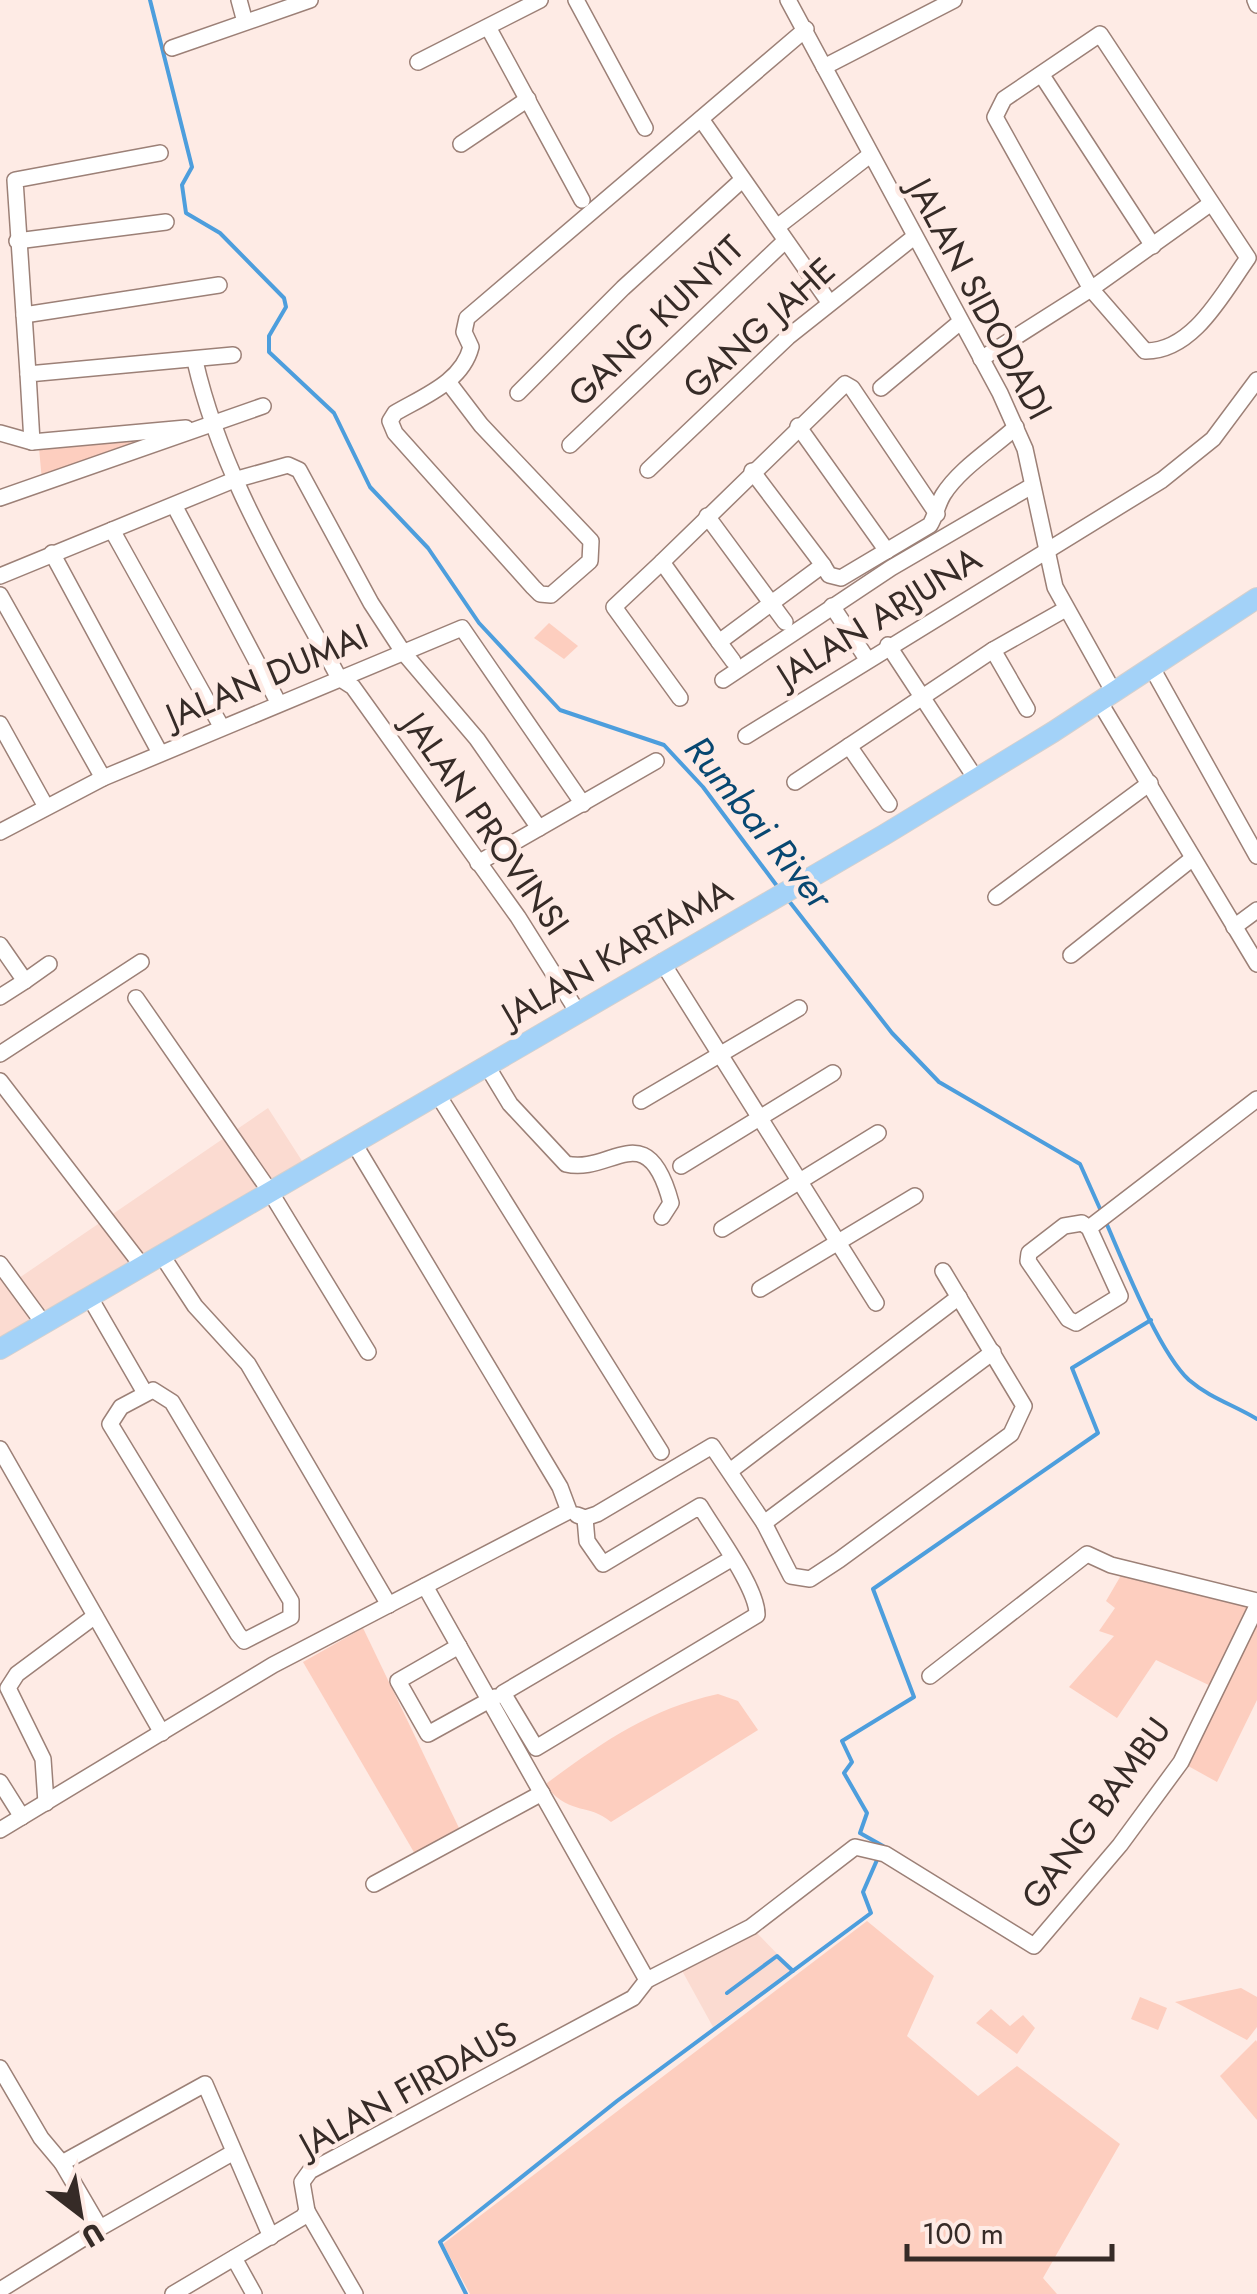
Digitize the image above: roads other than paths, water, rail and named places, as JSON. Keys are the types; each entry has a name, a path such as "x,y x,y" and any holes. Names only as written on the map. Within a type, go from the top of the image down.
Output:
{"main road":[{"name":"JALAN KARTAMA","path":"0,1349 976,779 1257,598"}],"street":[{"path":"239,0 246,22"},
{"path":"172,48 310,0"},
{"path":"418,62 540,0"},
{"path":"576,0 645,128"},
{"name":"JALAN SIDODADI","path":"788,0 1016,428 1064,610 1150,782 1256,961"},
{"path":"824,67 954,0"},
{"path":"488,27 582,200"},
{"path":"449,383 481,425 591,540 590,561 551,595 540,594 533,587 395,433 390,420 394,413 449,383 469,357 472,346 464,332 467,318 806,30"},
{"path":"1100,34 1210,204 1248,258 1190,333 1160,351 1145,350 1092,288 995,117 1004,99 1043,77 1100,34"},
{"path":"1043,77 1152,246"},
{"path":"461,144 528,98"},
{"path":"701,119 829,302"},
{"path":"32,442 14,184 19,178 160,153"},
{"name":"GANG KUNYIT","path":"570,445 781,234 870,155"},
{"path":"518,394 623,288 742,180"},
{"path":"981,359 1092,288 1210,204"},
{"path":"18,241 166,222"},
{"name":"GANG JAHE","path":"648,470 829,302 914,237"},
{"path":"24,315 219,285"},
{"path":"880,388 959,323"},
{"path":"28,374 195,361 233,354"},
{"name":"JALAN PROVINSI","path":"195,361 210,426 234,480 340,678 353,688 478,863 577,1012"},
{"path":"680,698 614,607 836,389 845,384 852,388 937,514"},
{"name":"JALAN ARJUNA","path":"746,736 888,645 1162,480 1213,439 1255,388"},
{"path":"0,498 263,406"},
{"path":"0,433 32,442 210,426"},
{"path":"798,426 887,551"},
{"path":"752,471 822,566 829,574 841,578 930,525 950,487 1016,428"},
{"name":"JALAN DUMAI","path":"0,576 234,480 288,465 299,470 403,652 103,778 45,805 0,832"},
{"path":"724,680 832,606 1030,486"},
{"path":"176,507 278,702"},
{"path":"707,516 785,622"},
{"path":"112,530 221,726"},
{"path":"52,553 160,753"},
{"path":"662,562 733,662"},
{"path":"719,642 822,566"},
{"path":"0,595 103,778"},
{"path":"832,606 867,659"},
{"path":"795,782 993,650 1064,610"},
{"path":"539,828 477,739 403,652 462,628 583,804"},
{"path":"888,645 976,779"},
{"path":"993,650 1026,709"},
{"path":"1152,668 1257,856"},
{"path":"0,724 45,805"},
{"path":"849,746 889,804"},
{"path":"478,863 656,761"},
{"path":"996,898 1150,782"},
{"path":"1071,955 1193,858"},
{"path":"1234,926 1257,910"},
{"path":"0,945 25,981"},
{"path":"0,1054 142,962"},
{"path":"662,962 876,1303"},
{"path":"0,997 49,964"},
{"path":"136,998 271,1193 368,1352"},
{"path":"641,1102 798,1008"},
{"path":"487,1066 510,1104 566,1164 578,1167 609,1155 648,1158 660,1172 671,1202 662,1217"},
{"path":"681,1166 833,1073"},
{"path":"0,1081 143,1267"},
{"path":"438,1095 661,1452"},
{"path":"1098,1221 1120,1296 1076,1322 1058,1304 1028,1261 1029,1254 1064,1226 1098,1221 1257,1099"},
{"path":"722,1229 878,1133"},
{"path":"355,1145 560,1487 569,1511 585,1518"},
{"path":"760,1289 914,1196"},
{"path":"161,1254 195,1306 248,1364 389,1604"},
{"path":"0,1264 44,1324"},
{"path":"585,1518 712,1446 764,1523 792,1576 810,1579 1011,1434 1024,1406 943,1271"},
{"path":"89,1296 145,1393"},
{"path":"730,1471 959,1297"},
{"path":"764,1523 994,1352"},
{"path":"153,1390 172,1402 290,1600 291,1617 253,1640 244,1641 238,1634 110,1424 121,1407 145,1393 153,1390"},
{"path":"0,1449 162,1733"},
{"path":"426,1586 459,1646 536,1748 757,1615 757,1604 700,1506 603,1564 587,1541 585,1518"},
{"path":"0,1830 273,1665 569,1511"},
{"path":"930,1676 1087,1554 1111,1565 1257,1604"},
{"path":"459,1646 398,1682 428,1734 731,1559"},
{"name":"GANG BAMBU","path":"1034,1946 1120,1845 1181,1762 1257,1604"},
{"path":"46,1803 43,1759 8,1688 17,1674 95,1616"},
{"path":"496,1696 542,1794 647,1980"},
{"path":"0,1782 22,1817"},
{"path":"374,1884 542,1794"},
{"name":"JALAN FIRDAUS","path":"173,2294 271,2237 307,2211 302,2182 310,2171 633,1998 647,1980 751,1927 856,1847 881,1852 1034,1946"},
{"path":"0,2068 100,2228"},
{"path":"62,2163 205,2084 271,2237"},
{"path":"0,2290 234,2152"},
{"path":"307,2211 354,2294"},
{"path":"234,2258 254,2294"}],"waterway":[{"name":"Rumbai River","path":"150,0 192,167 182,185 186,213 220,233 284,298 286,307 269,336 269,352 334,413 370,487 428,548 479,623 560,710 664,745 703,787 780,890"},
{"name":"Rumbai River","path":"789,901 892,1033 939,1082 1080,1164 1101,1211"},
{"name":"Rumbai River","path":"1105,1220 1142,1304 1177,1366 1205,1392 1257,1419"},
{"path":"883,1846 860,1833 867,1813 844,1773 852,1762 842,1741 914,1697 873,1589 1098,1433 1072,1368 1151,1320"},
{"path":"466,2294 440,2242 617,2101 871,1913 863,1892 877,1860"},
{"path":"727,1993 777,1956 793,1971"}]}
